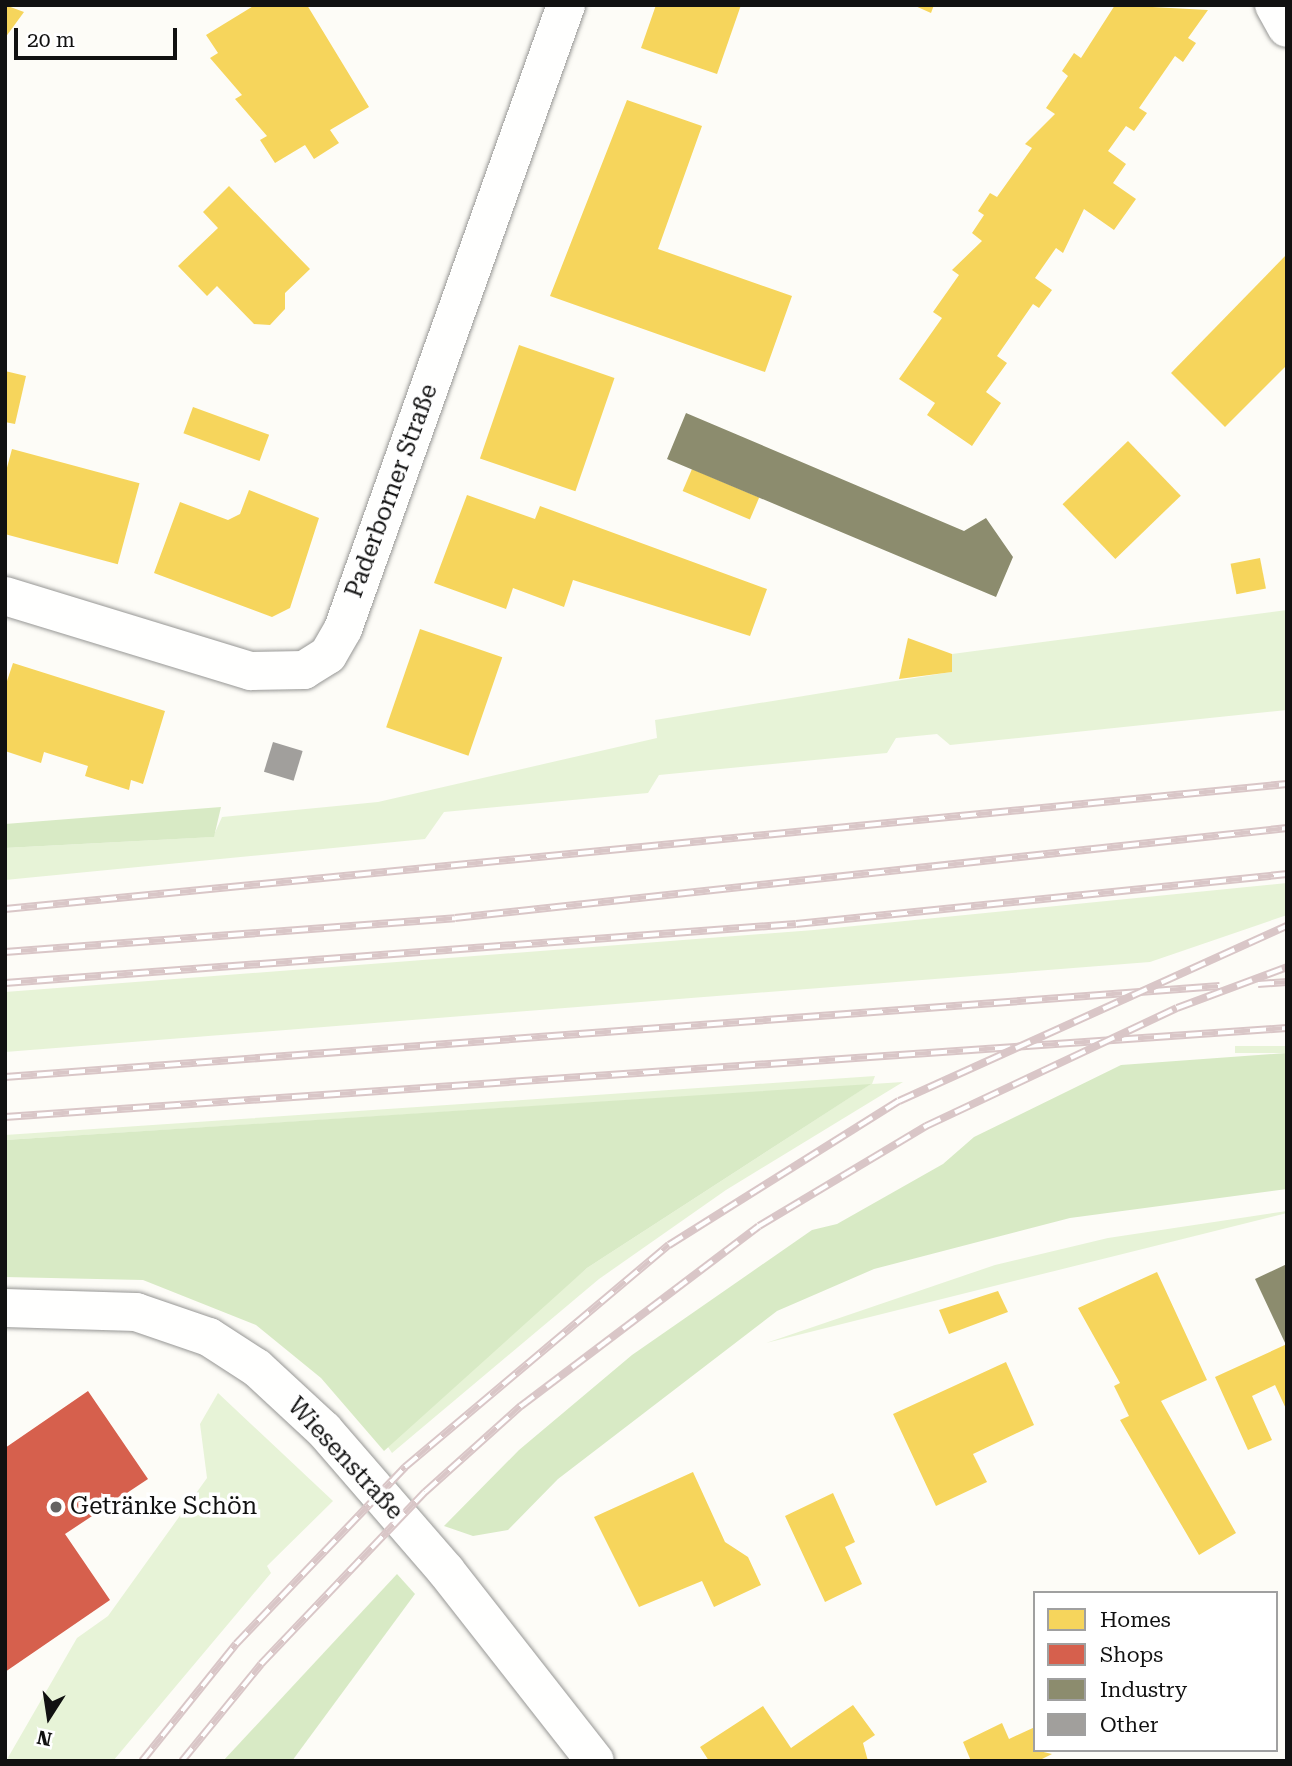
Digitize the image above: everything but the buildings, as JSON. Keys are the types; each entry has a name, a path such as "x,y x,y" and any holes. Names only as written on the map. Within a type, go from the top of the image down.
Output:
{"street":[{"name":"Paderborner Straße","path":"5,596 251,671 304,670 328,654 343,629 565,5"},
{"path":"1274,5 1287,28"},
{"name":"Wiesenstraße","path":"5,1308 136,1312 209,1337 257,1368 324,1430 402,1520 595,1761"}],"green space":[{"path":"1287,610 1287,710 950,745 937,734 896,738 887,753 659,775 648,793 444,812 425,839 5,880 5,848 213,837 222,817 378,802 657,738 655,720 951,672 952,654"},
{"path":"221,807 214,837 5,848 5,824"},
{"path":"1287,883 1287,915 1150,962 5,1052 5,992 814,930"},
{"path":"1235,1046 1287,1046 1287,1053 1235,1053"},
{"path":"1287,1053 1287,1189 1070,1218 874,1269 777,1311 558,1479 508,1530 473,1536 444,1526 519,1450 632,1355 812,1230 837,1224 943,1164 974,1137 1121,1065"},
{"path":"875,1076 872,1084 903,1082 726,1190 599,1279 392,1453 388,1447 454,1381 587,1268 869,1085 5,1140 5,1135"},
{"path":"871,1084 587,1268 384,1451 321,1378 256,1325 143,1280 5,1277 5,1140"},
{"path":"1287,1211 766,1343 995,1265 1108,1238"},
{"path":"218,1393 333,1501 267,1566 271,1573 113,1761 6,1761 77,1638 108,1616 207,1478 200,1424"},
{"path":"397,1574 415,1594 292,1761 223,1761"}],"railway":[{"path":"5,909 1287,784"},
{"path":"5,952 455,918 1287,828"},
{"path":"5,983 796,924 1287,874"},
{"path":"142,1761 236,1644 405,1467 669,1245 899,1101 1287,926"},
{"path":"182,1761 261,1664 425,1492 521,1406 759,1226 926,1126 1177,1008 1287,967"},
{"path":"1258,984 1287,982"},
{"path":"5,1077 1220,986"},
{"path":"5,1117 1287,1028"}],"place":[{"name":"Getränke Schön","path":"56,1507"}]}
